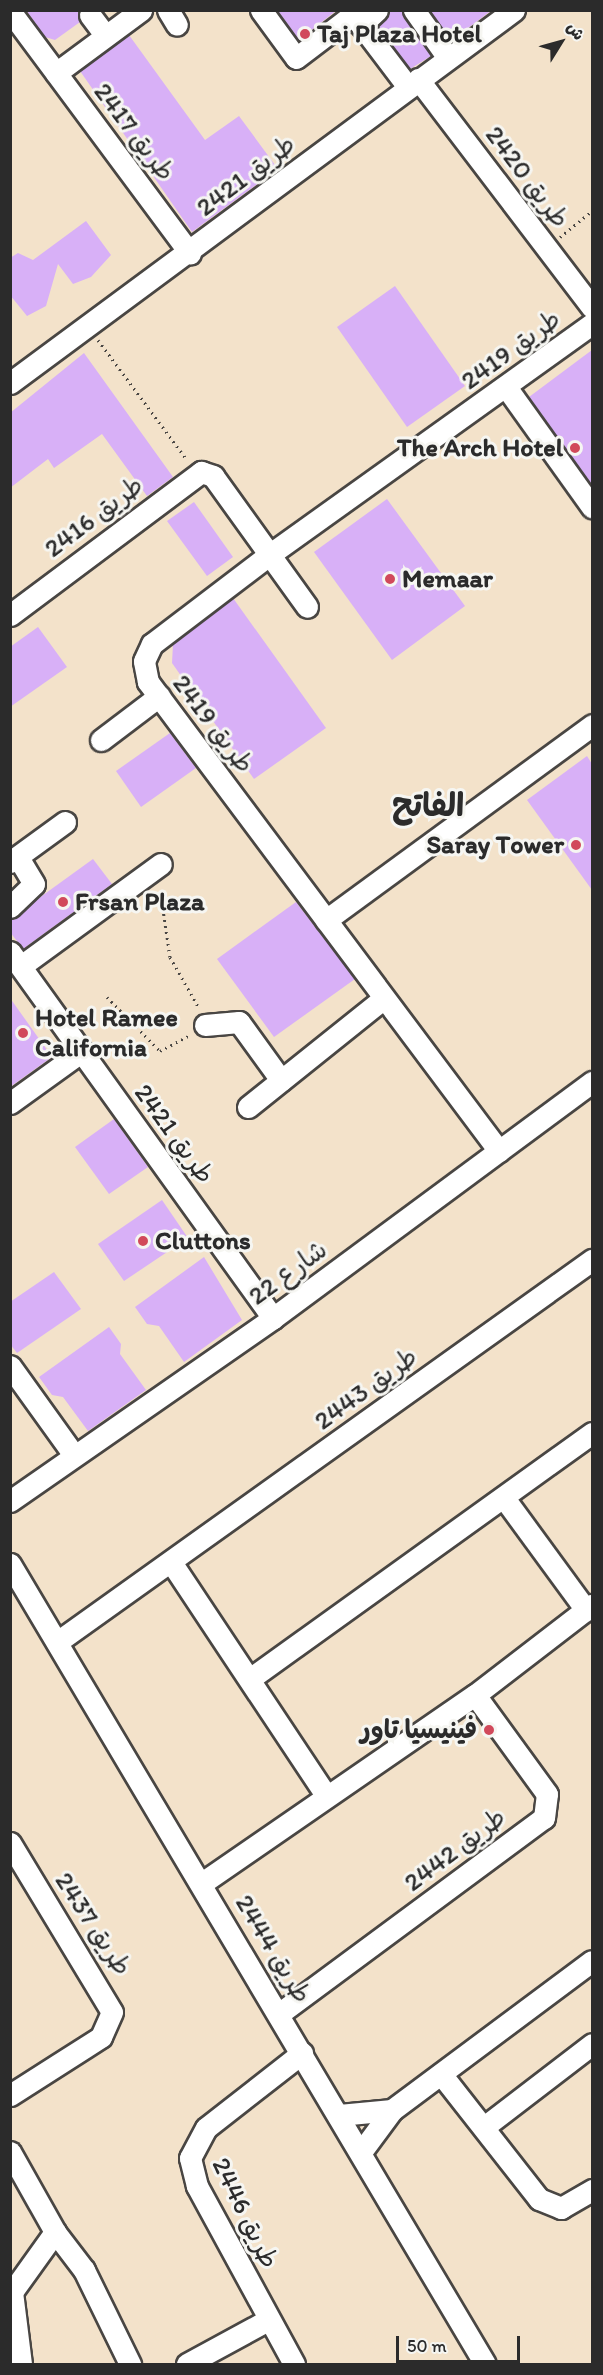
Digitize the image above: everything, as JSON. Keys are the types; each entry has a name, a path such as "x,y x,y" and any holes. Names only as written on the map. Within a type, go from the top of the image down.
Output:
{"street":[{"name":"طريق 2417","path":"56,73 141,10"},
{"path":"261,10 296,58 359,10"},
{"name":"طريق 2420","path":"377,10 361,25 413,83 592,306"},
{"path":"414,10 448,58"},
{"name":"طريق 2421","path":"10,383 190,253 413,83 514,10"},
{"name":"طريق 2417","path":"10,11 190,253"},
{"path":"90,15 106,36"},
{"name":"طريق 2419","path":"499,1151 350,959 159,696 144,661 152,644 269,555 592,324"},
{"path":"506,387 592,507"},
{"path":"205,475 307,607"},
{"name":"طريق 2416","path":"10,615 205,475"},
{"path":"101,740 159,696"},
{"path":"317,912 592,725"},
{"path":"10,907 34,884 14,860 65,822"},
{"path":"16,959 161,864"},
{"name":"طريق 2421","path":"16,959 82,1051 121,1118 273,1318"},
{"path":"248,1107 382,999"},
{"path":"206,1025 239,1022 281,1080"},
{"path":"10,1103 82,1051"},
{"name":"شارع 22","path":"10,1501 273,1318 592,1082"},
{"name":"طريق 2443","path":"60,1640 592,1260"},
{"path":"10,1366 74,1455"},
{"path":"251,1678 592,1433"},
{"path":"202,1883 326,1795 475,1695 589,1608 504,1498"},
{"path":"171,1562 251,1678 326,1795"},
{"name":"طريق 2444","path":"10,1564 60,1640 485,2364"},
{"name":"طريق 2442","path":"280,2013 544,1818 547,1794 475,1695"},
{"name":"طريق 2437","path":"10,1844 112,2012 101,2037 10,2094"},
{"path":"361,2152 392,2110 592,1961"},
{"path":"484,2127 592,2044"},
{"name":"طريق 2446","path":"294,2364 197,2186 190,2158 206,2128 302,2053"},
{"path":"441,2074 545,2204 569,2206 591,2193"},
{"path":"339,2115 392,2110"},
{"path":"10,2152 55,2232 84,2270 130,2364"},
{"path":"21,2364 12,2292 55,2232"},
{"path":"187,2364 268,2320"}],"path":[{"path":"547,248 592,211"},
{"path":"88,327 205,475"},
{"path":"107,997 160,1051 206,1025 170,957 161,896"}],"building":[{"path":"26,10 78,10 80,22 55,40 45,37"},
{"path":"277,10 337,10 299,40"},
{"path":"390,10 401,10 431,56 410,69 378,26"},
{"path":"430,10 492,10 451,41"},
{"path":"129,35 205,140 239,116 278,169 192,232 80,71"},
{"path":"86,221 111,255 91,277 73,284 58,264 46,306 27,316 10,295 10,258 18,253 33,260"},
{"path":"395,286 465,386 407,427 337,327"},
{"name":"The Arch Hotel","path":"592,350 592,486 529,397"},
{"path":"84,353 173,477 147,496 102,434 54,468 48,459 10,488 10,413"},
{"name":"Memaar","path":"387,499 465,606 392,660 314,552"},
{"path":"194,502 233,557 207,576 167,521"},
{"path":"233,598 326,728 254,779 172,663 173,644"},
{"path":"38,627 67,667 10,707 10,647"},
{"path":"170,733 196,768 141,807 116,771"},
{"name":"Saray Tower","path":"587,756 592,764 592,890 527,800"},
{"name":"Frsan Plaza","path":"93,859 112,884 23,949 10,932 10,919"},
{"path":"296,902 355,979 274,1037 217,959"},
{"name":"Hotel Ramee California","path":"10,998 52,1057 10,1087"},
{"path":"114,1119 148,1167 109,1194 75,1147"},
{"name":"Cluttons","path":"162,1200 188,1238 124,1281 98,1244"},
{"path":"204,1257 242,1320 184,1362 159,1326 147,1324 135,1307"},
{"path":"54,1272 81,1309 17,1353 10,1344 10,1302"},
{"path":"109,1327 121,1344 120,1354 146,1390 88,1431 63,1397 52,1395 39,1377"}],"place":[{"name":"Taj Plaza Hotel","path":"305,34"},
{"name":"The Arch Hotel","path":"575,448"},
{"name":"Memaar","path":"390,579"},
{"name":"Saray Tower","path":"576,845"},
{"name":"Frsan Plaza","path":"63,902"},
{"name":"Hotel Ramee California","path":"23,1033"},
{"name":"Cluttons","path":"143,1241"},
{"name":"فينيسيا تاور","path":"489,1730"}],"district":[{"name":"الفاتح","path":"428,805"}]}
